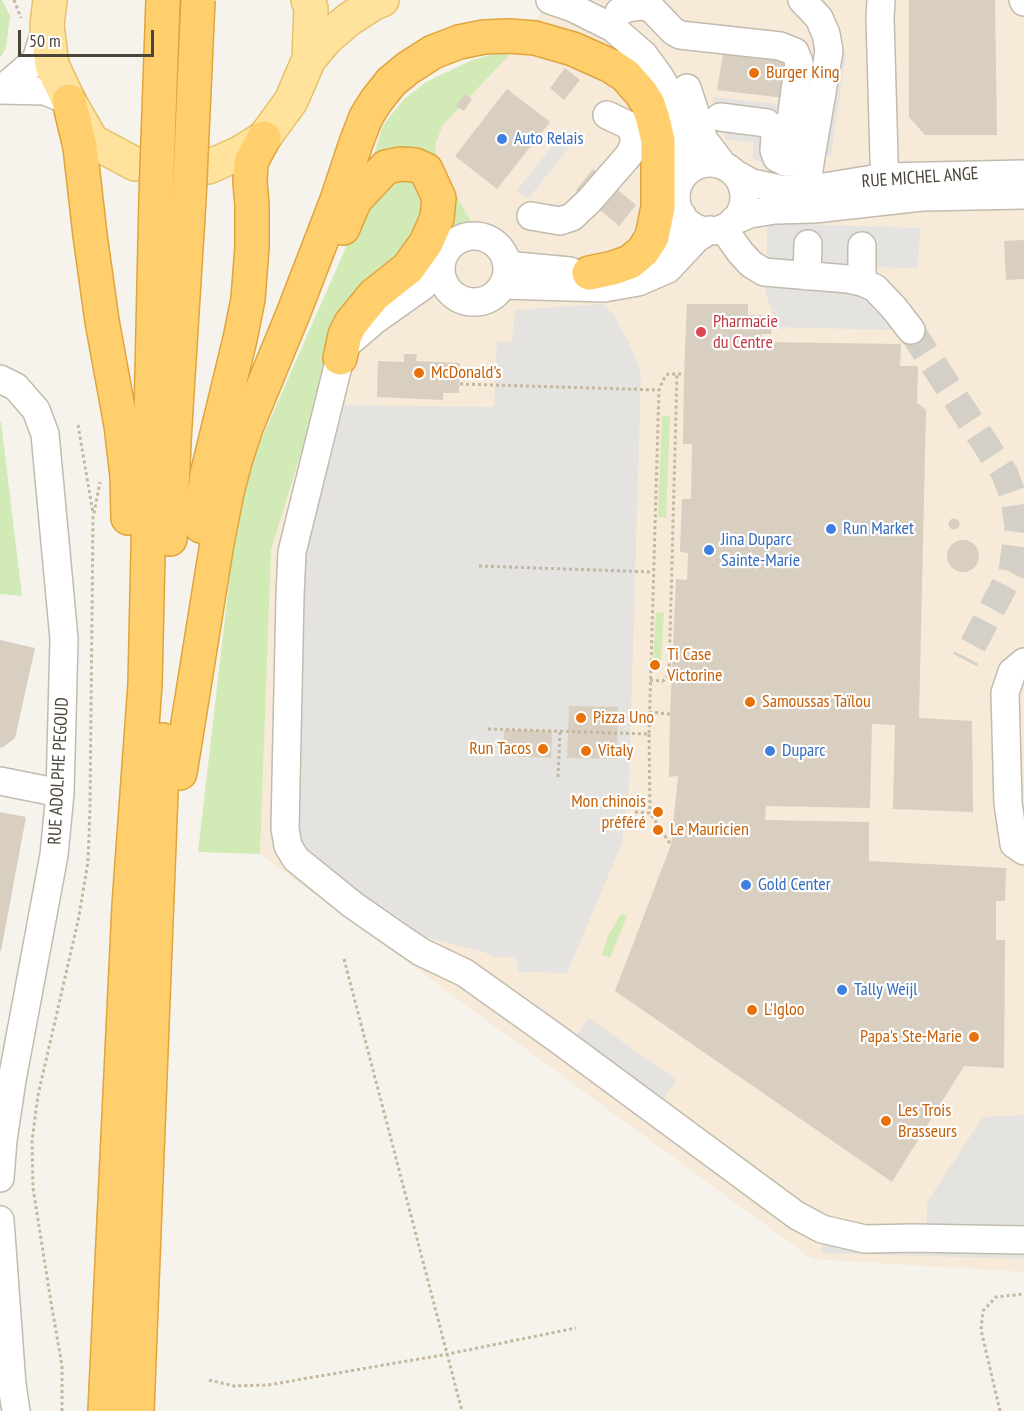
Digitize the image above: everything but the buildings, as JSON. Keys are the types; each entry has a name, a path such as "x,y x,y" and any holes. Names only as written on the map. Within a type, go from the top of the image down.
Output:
{"highway":[{"path":"105,1411 129,906 145,684 156,198 164,0"},
{"path":"138,1411 174,441 189,199 198,0"},
{"path":"180,773 227,492 246,428 297,304 366,117 391,82 433,52 459,42 484,37 509,36 535,38 573,49 625,75 641,93 653,119 658,141 658,207 652,237 643,251 630,262 589,273"},
{"path":"69,101 80,147 95,277 121,425 127,476 130,581 125,820 129,906"},
{"path":"155,946 167,910 175,871 184,671 203,502 248,299 252,247 251,162 264,138"},
{"path":"297,304 330,256 355,200 386,167 401,164 415,165 426,170 439,198 437,218 426,243 408,268 374,295 351,323 345,335 340,358"}],"main road":[{"path":"308,0 311,8 309,59"},
{"path":"208,167 238,154 264,138 291,101 309,59 326,39 348,20 382,0"},
{"path":"38,13 52,65 92,141 135,164"}],"street":[{"path":"550,0 573,8 613,28 644,55 673,100 681,135 684,174"},
{"path":"798,162 829,51 826,34 819,18 802,0"},
{"path":"608,6 635,24 666,54 687,88 704,140 729,169 740,182 743,192 740,213 722,226 699,229 689,224 682,215 677,205 676,194 678,183 684,174 692,167 702,163 712,163 729,169 752,183 796,196 885,189 881,0"},
{"path":"608,6 651,8 673,31 680,35 780,46 795,52 799,62 796,196"},
{"path":"0,90 36,60 38,13"},
{"path":"0,90 45,91 69,101"},
{"path":"531,216 560,221 572,217 629,155 634,145 634,136 630,126 607,114"},
{"path":"720,117 767,123 773,129 775,136 774,150 777,158 798,162"},
{"name":"RUE MICHEL ANGE","path":"885,189 924,175 1024,174"},
{"name":"RUE MICHEL ANGE","path":"885,189 922,197 1024,195"},
{"path":"504,273 604,288 638,282 668,269 696,239 750,214 775,210 796,196"},
{"path":"504,273 516,266 589,273 622,272 638,268 654,260 664,249 682,215"},
{"path":"722,226 740,252 751,264 764,272 862,282 875,288 912,330"},
{"path":"440,266 441,278 447,289 456,297 471,302 487,300 496,294 504,273 500,249 488,239 473,235 457,240 446,250 440,266 423,286 356,336 348,343 340,358 292,552 290,570 285,828 288,846 296,859 396,936 421,952 465,973 796,1215 822,1229 865,1239 1024,1240"},
{"path":"807,276 808,244"},
{"path":"862,246 862,282"},
{"name":"RUE ADOLPHE PEGOUD","path":"0,379 16,387 36,410 45,434 64,639 60,793 54,855 6,1079 0,1178"},
{"path":"1024,662 1012,672 1005,693 1016,773 1008,802 1014,844 1024,851"},
{"path":"0,780 60,793"},
{"path":"0,1220 9,1394"}],"path":[{"path":"14,0 21,17 38,13"},
{"path":"671,846 650,813 649,712 659,390 668,374 684,374"},
{"path":"650,680 663,681 669,675 677,374"},
{"path":"460,384 659,390"},
{"path":"78,425 93,518"},
{"path":"479,566 653,572"},
{"path":"649,712 670,714"},
{"path":"488,729 649,734"},
{"path":"558,777 560,731"},
{"path":"635,812 650,813"},
{"path":"344,959 462,1411"},
{"path":"1000,1411 981,1330 983,1311 996,1297 1024,1294"},
{"path":"209,1380 234,1386 268,1385 448,1354 576,1328"}],"shaded area":[{"path":"550,0 1024,0 1024,1272 812,1259 260,854 271,550 341,323 438,165 435,145 443,125 515,49"},
{"path":"818,49 846,55 831,155 765,164 753,159 753,142 726,140 712,97 797,106 804,63 816,65"},
{"path":"563,133 573,142 528,199 517,190"},
{"path":"767,223 921,228 917,268 782,265 767,261"},
{"path":"766,285 854,289 891,318 891,330 778,327 766,295"},
{"path":"602,304 614,315 633,351 641,374 629,784 622,843 567,973 518,972 516,957 496,957 481,951 401,932 293,838 300,562 340,405 494,407 497,341 512,342 515,310"},
{"path":"589,1018 677,1080 660,1104 572,1042"},
{"path":"1024,1115 1024,1227 927,1224 927,1202 983,1117"},
{"path":"822,1240 1024,1245 1024,1259 822,1253"}],"green space":[{"path":"0,0 10,16 6,48 0,58"},
{"path":"515,49 443,125 435,145 438,165 471,221 341,323 271,550 260,854 198,852 240,488 346,247 383,125 404,99 426,82 472,60"},
{"path":"662,416 670,416 666,518 658,517"},
{"path":"1,422 22,596 0,594"},
{"path":"656,612 664,613 661,661 653,661"},
{"path":"621,914 627,916 610,958 602,955 608,936"}],"tunnel":[{"path":"911,330 1005,474 1014,499 1018,526 1012,571 965,660"}],"place":[{"name":"Burger King","path":"754,73"},
{"name":"Auto Relais","path":"502,139"},
{"name":"Pharmacie du Centre","path":"701,332"},
{"name":"McDonald's","path":"419,373"},
{"name":"Run Market","path":"831,529"},
{"name":"Jina Duparc Sainte-Marie","path":"709,550"},
{"name":"Ti Case Victorine","path":"655,665"},
{"name":"Samoussas Taïlou","path":"750,702"},
{"name":"Pizza Uno","path":"581,718"},
{"name":"Run Tacos","path":"543,749"},
{"name":"Vitaly","path":"586,751"},
{"name":"Duparc","path":"770,751"},
{"name":"Mon chinois préféré","path":"658,812"},
{"name":"Le Mauricien","path":"658,830"},
{"name":"Gold Center","path":"746,885"},
{"name":"Tally Weijl","path":"842,990"},
{"name":"L'Igloo","path":"752,1010"},
{"name":"Papa's Ste-Marie","path":"974,1037"},
{"name":"Les Trois Brasseurs","path":"886,1121"}]}
